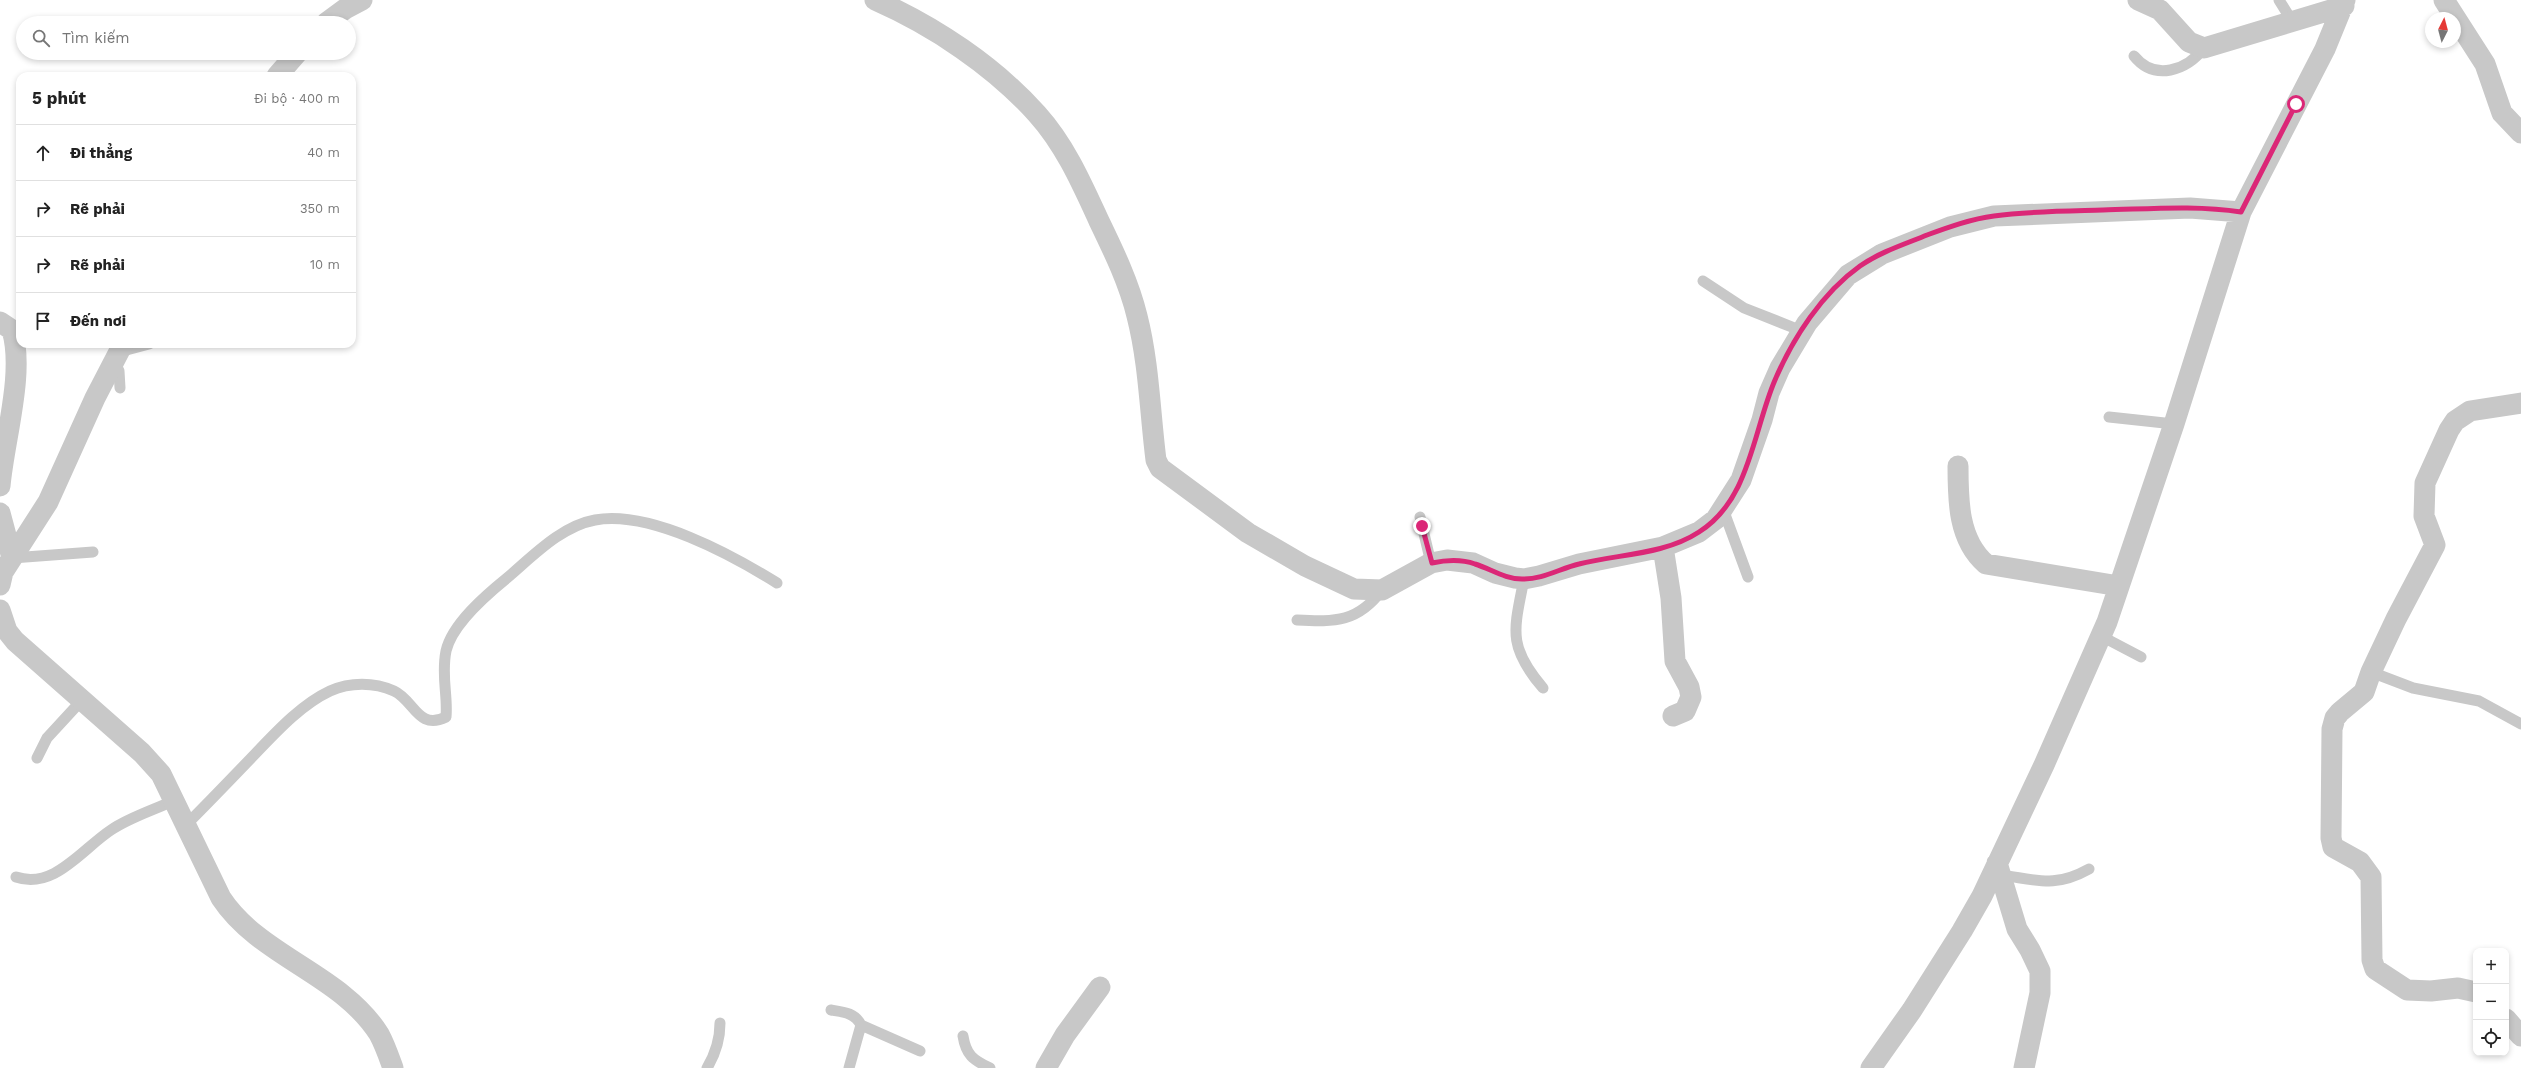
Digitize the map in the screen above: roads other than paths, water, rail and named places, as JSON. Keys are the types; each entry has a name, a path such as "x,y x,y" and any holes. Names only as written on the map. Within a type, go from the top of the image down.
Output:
{"street":[{"path":"337,16 361,0"},
{"path":"875,0 920,23 983,65 1038,114 1056,138 1078,176 1129,290 1138,317 1156,460 1160,468 1248,533 1305,566 1354,589 1382,590 1432,563 1447,560 1473,563 1495,573 1524,579 1579,564 1663,547 1699,532 1716,519 1744,474 1777,374 1802,331 1828,296 1862,265 1915,240 1976,219 1994,216 2182,208 2217,208 2241,212"},
{"path":"2138,0 2160,10 2189,42 2204,48 2292,21 2344,3"},
{"path":"2444,0 2486,64 2502,113 2521,133"},
{"path":"1871,1068 1944,963 1999,869 2101,636 2174,424 2241,212 2325,49 2344,3"},
{"path":"280,72 291,60"},
{"path":"0,322 12,330 16,359 14,392 0,486"},
{"path":"4,572 48,502 95,398 118,352"},
{"path":"2473,991 2458,988 2432,991 2407,990 2375,969 2372,960 2371,877 2360,862 2333,847 2331,838 2332,730 2335,718 2364,692 2371,672 2435,544 2424,516 2425,484 2449,430 2455,421 2470,410 2521,403"},
{"path":"1958,466 1959,516 1973,551 1986,564 2118,586"},
{"path":"0,513 4,572"},
{"path":"1663,547 1671,598 1675,661 1689,687 1691,697 1685,711 1673,716"},
{"path":"0,610 7,631 15,641 142,753 161,774 175,800 221,898 232,915 253,933 337,992 366,1017 382,1039 393,1068"},
{"path":"1999,869 2016,930 2030,950 2040,971 2040,994 2024,1068"},
{"path":"1046,1068 1065,1035 1100,987"},
{"path":"2507,1020 2521,1036"}],"lane":[{"path":"2279,0 2292,21"},
{"path":"2134,56 2151,69 2166,71 2180,69 2190,64 2204,48"},
{"path":"1703,281 1744,308 1802,331"},
{"path":"120,388 118,352 134,348"},
{"path":"2109,417 2174,424"},
{"path":"1723,509 1748,577"},
{"path":"1420,517 1432,563"},
{"path":"186,825 277,732 305,707 329,692 348,685 382,686 397,692 426,720 437,722 446,717 447,705 443,682 446,650 463,618 501,583 558,537 574,527 594,520 614,519 643,522 680,534 738,559 777,584"},
{"path":"4,572 93,552"},
{"path":"1524,579 1514,631 1517,650 1530,673 1543,688"},
{"path":"1297,620 1341,619 1359,614 1371,604 1382,590"},
{"path":"2101,636 2141,657"},
{"path":"2371,672 2413,688 2479,701 2521,724"},
{"path":"37,758 47,738 82,700"},
{"path":"16,877 27,880 42,879 61,870 111,830 175,800"},
{"path":"1999,869 2058,882 2071,879 2089,868"},
{"path":"832,1010 850,1013 858,1019 861,1025 920,1051"},
{"path":"707,1068 715,1055 720,1038 720,1023"},
{"path":"849,1068 861,1025"},
{"path":"963,1036 965,1049 971,1059 990,1068"}]}
